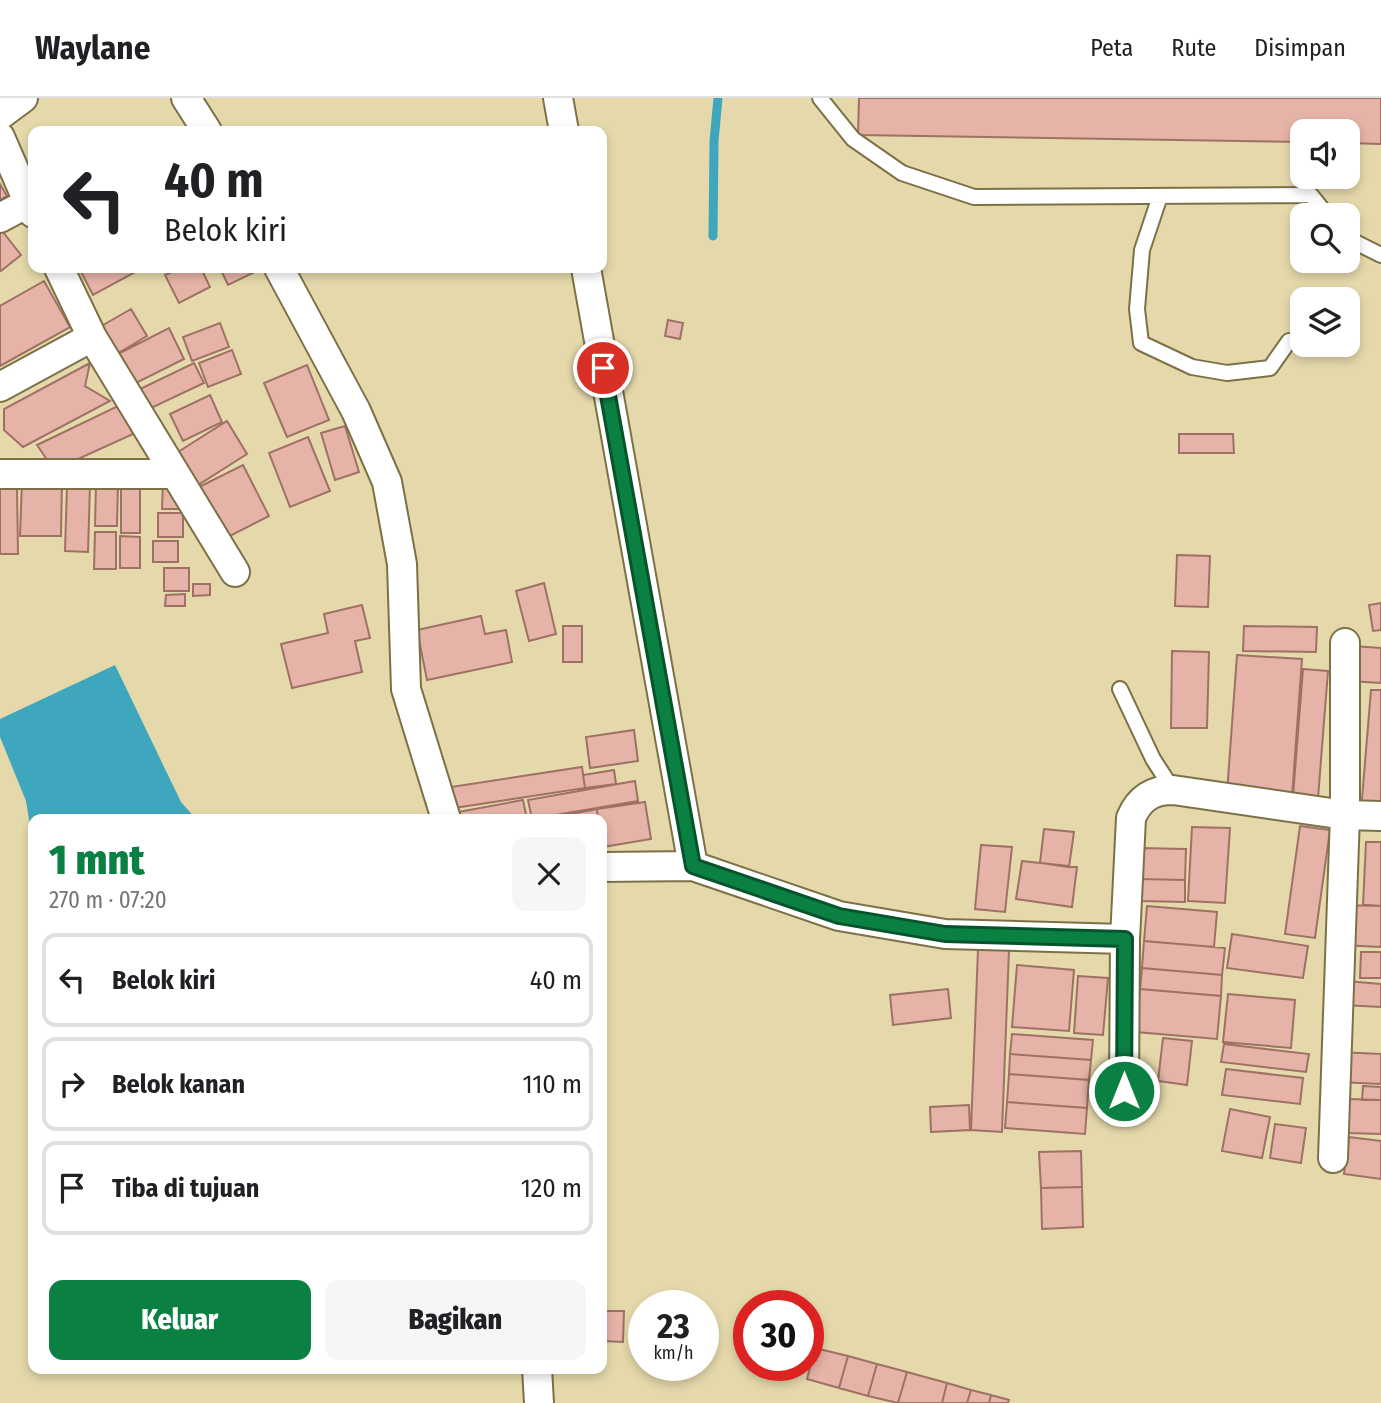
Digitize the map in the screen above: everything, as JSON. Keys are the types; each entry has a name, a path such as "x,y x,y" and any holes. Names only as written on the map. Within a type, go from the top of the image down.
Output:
{"street":[{"path":"0,115 23,98"},
{"path":"186,98 204,126"},
{"path":"558,98 563,126"},
{"path":"0,137 28,201"},
{"path":"0,218 28,209"},
{"path":"61,273 92,337 235,572"},
{"path":"282,273 356,411 387,482 402,564 406,689 444,814"},
{"path":"587,273 693,866"},
{"path":"0,387 92,337"},
{"path":"0,474 175,474"},
{"path":"1333,1158 1345,815 1345,643"},
{"path":"1124,1091 1125,939 1130,818 1137,804 1145,796 1173,790 1345,815 1381,816"},
{"path":"607,867 693,866 839,916 945,934 1125,939"},
{"path":"537,1374 539,1403"}],"lane":[{"path":"820,98 853,139 902,173 974,197 1311,195 1317,203"},
{"path":"1160,197 1142,250 1137,309 1141,343 1192,367 1227,373 1270,368 1289,341"},
{"path":"1360,244 1381,255"},
{"path":"1120,689 1153,759 1173,790"}],"water":[{"path":"115,665 181,802 192,814 28,814 26,801 0,737 0,719"}],"building":[{"path":"859,98 1381,98 1381,144 1360,143 1360,119 1290,119 1290,142 858,135"},
{"path":"0,184 7,196 0,200"},
{"path":"0,228 21,255 1,271 0,269"},
{"path":"82,273 134,273 93,295"},
{"path":"203,273 210,287 179,303 165,275"},
{"path":"222,273 253,273 228,285"},
{"path":"44,281 70,327 0,366 0,306"},
{"path":"131,309 147,336 115,355 98,328"},
{"path":"668,320 683,323 680,339 665,336"},
{"path":"220,323 229,347 192,361 183,337"},
{"path":"169,328 184,359 128,387 114,356"},
{"path":"232,350 241,374 208,387 199,363"},
{"path":"90,363 85,386 110,401 23,447 4,430 4,409"},
{"path":"194,363 204,383 149,409 140,389"},
{"path":"307,365 329,420 287,437 264,383"},
{"path":"210,395 222,422 183,441 170,414"},
{"path":"120,405 133,434 54,470 37,445"},
{"path":"227,421 247,454 198,485 178,452"},
{"path":"345,426 359,472 335,480 321,433"},
{"path":"1179,434 1233,434 1234,453 1179,453"},
{"path":"308,437 330,491 290,507 269,453"},
{"path":"243,465 269,516 226,538 199,487"},
{"path":"22,480 62,481 61,536 20,536"},
{"path":"163,482 180,482 180,509 162,509"},
{"path":"96,483 118,483 117,526 95,526"},
{"path":"121,483 140,483 140,533 121,533"},
{"path":"67,486 90,486 88,552 65,551"},
{"path":"17,488 18,554 0,554 0,489"},
{"path":"158,513 183,513 183,537 158,537"},
{"path":"95,532 116,532 116,569 94,569"},
{"path":"120,536 140,537 140,568 120,568"},
{"path":"153,541 178,541 178,562 153,562"},
{"path":"1177,555 1210,556 1208,607 1175,606"},
{"path":"164,568 189,568 189,591 164,591"},
{"path":"544,583 556,634 529,641 516,591"},
{"path":"193,584 210,584 210,595 193,596"},
{"path":"185,594 185,606 165,606 166,595"},
{"path":"1381,603 1381,630 1373,631 1369,605"},
{"path":"362,605 370,638 355,641 362,672 292,688 281,644 328,633 324,614"},
{"path":"481,616 485,634 506,630 512,662 427,680 417,630"},
{"path":"563,626 582,626 582,662 563,662"},
{"path":"1244,626 1317,627 1316,652 1243,651"},
{"path":"1353,646 1381,648 1381,683 1350,681"},
{"path":"1172,651 1209,652 1207,728 1171,728"},
{"path":"1237,655 1302,659 1292,797 1227,793"},
{"path":"1303,669 1328,671 1318,798 1293,796"},
{"path":"1371,690 1381,690 1381,813 1361,811"},
{"path":"634,730 638,761 590,768 586,737"},
{"path":"582,767 585,788 454,808 451,787"},
{"path":"614,770 616,784 585,788 583,775"},
{"path":"635,781 638,801 561,814 531,814 528,800"},
{"path":"523,800 526,814 458,814"},
{"path":"645,802 651,839 607,846 607,814 598,814 597,809"},
{"path":"597,809 598,814 571,814"},
{"path":"1300,826 1330,830 1315,938 1285,934"},
{"path":"1192,827 1230,828 1225,903 1188,901"},
{"path":"1044,829 1074,832 1069,867 1040,863"},
{"path":"1366,842 1381,842 1381,906 1363,905"},
{"path":"981,845 1012,847 1005,912 975,909"},
{"path":"1140,848 1186,849 1185,880 1139,879"},
{"path":"1022,861 1077,867 1072,907 1016,899"},
{"path":"1139,879 1185,880 1185,902 1139,901"},
{"path":"1342,905 1381,906 1381,947 1341,945"},
{"path":"1147,906 1217,912 1214,947 1144,941"},
{"path":"1232,934 1308,946 1303,978 1227,968"},
{"path":"1144,941 1225,948 1222,975 1142,968"},
{"path":"978,949 1009,950 1002,1132 971,1130"},
{"path":"1361,952 1381,952 1381,978 1360,978"},
{"path":"1017,965 1074,970 1069,1031 1012,1027"},
{"path":"1142,968 1222,975 1221,996 1140,989"},
{"path":"1078,976 1108,978 1103,1035 1074,1033"},
{"path":"1346,981 1381,984 1381,1007 1344,1005"},
{"path":"948,989 951,1018 893,1025 890,995"},
{"path":"1140,989 1221,996 1217,1039 1136,1032"},
{"path":"1228,994 1295,1000 1291,1048 1223,1042"},
{"path":"1012,1034 1093,1040 1091,1060 1010,1054"},
{"path":"1163,1038 1192,1041 1187,1085 1158,1081"},
{"path":"1224,1044 1309,1054 1306,1072 1221,1062"},
{"path":"1339,1052 1381,1054 1381,1084 1338,1082"},
{"path":"1010,1054 1091,1060 1089,1080 1009,1074"},
{"path":"1226,1069 1303,1078 1300,1104 1222,1095"},
{"path":"1009,1074 1089,1080 1087,1108 1007,1102"},
{"path":"1363,1086 1381,1087 1381,1100 1362,1100"},
{"path":"1349,1099 1381,1100 1381,1134 1348,1133"},
{"path":"1007,1102 1087,1108 1085,1134 1005,1128"},
{"path":"969,1105 970,1130 931,1132 930,1107"},
{"path":"1230,1109 1270,1117 1262,1158 1222,1151"},
{"path":"1275,1124 1306,1128 1301,1163 1270,1158"},
{"path":"1349,1137 1381,1141 1381,1179 1344,1174"},
{"path":"1081,1151 1082,1187 1041,1188 1039,1152"},
{"path":"1082,1187 1083,1227 1042,1229 1041,1188"},
{"path":"607,1311 624,1311 623,1342 607,1341"},
{"path":"824,1350 848,1356 839,1388 814,1381 824,1381"},
{"path":"848,1356 877,1364 868,1396 839,1388"},
{"path":"877,1364 907,1372 898,1403 868,1396"},
{"path":"907,1372 947,1383 942,1403 898,1403"},
{"path":"947,1383 971,1390 967,1403 942,1403"},
{"path":"971,1390 991,1395 989,1403 967,1403"},
{"path":"991,1395 1009,1400 1008,1403 989,1403"}],"waterway":[{"path":"713,236 714,141 718,98"}],"route":[{"path":"603,368 693,866 839,916 945,934 1125,939 1124,1091"}]}
